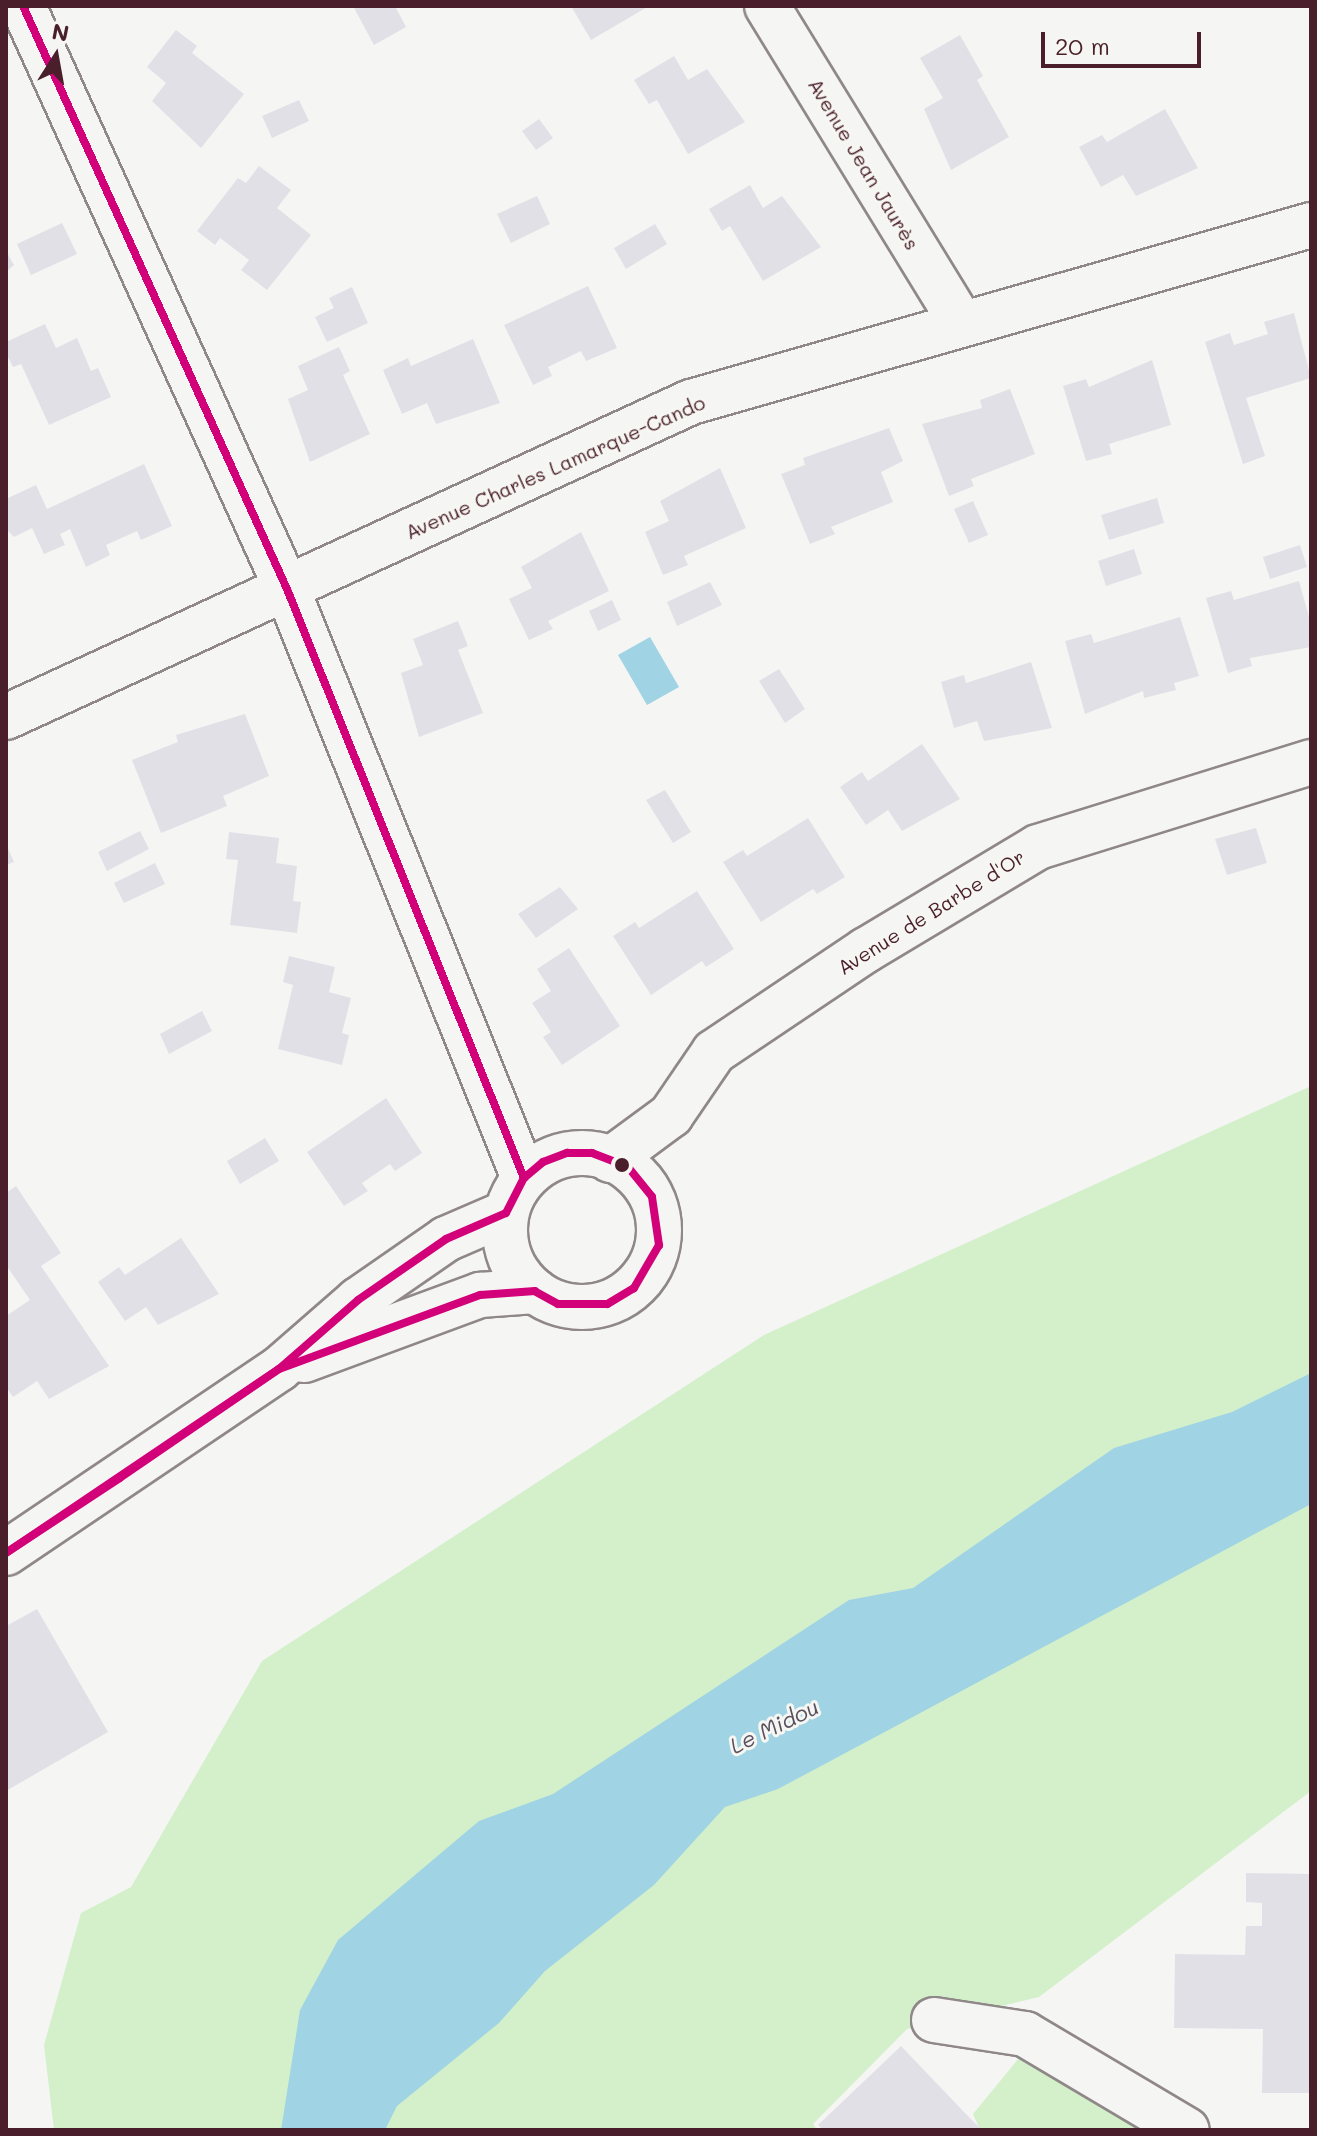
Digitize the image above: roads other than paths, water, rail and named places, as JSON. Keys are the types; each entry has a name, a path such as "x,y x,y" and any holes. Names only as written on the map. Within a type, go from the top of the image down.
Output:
{"street":[{"path":"6,1553 279,1369 358,1300 515,1195 567,1153 592,1153 639,1176 652,1197 659,1245 649,1269 634,1288 607,1304 558,1304 535,1291 509,1256 515,1195 287,589 23,6"},
{"name":"Avenue Jean Jaurès","path":"767,6 961,322"},
{"name":"Avenue Charles Lamarque-Cando","path":"6,717 691,402 961,322 1311,225"},
{"name":"Avenue de Barbe d'Or","path":"610,1160 671,1115 714,1052 866,950 1038,847 1311,762"},
{"path":"279,1369 480,1295 535,1291"},
{"path":"934,2020 1025,2034 1187,2130"}],"water":[{"path":"650,637 679,687 647,705 618,655"},
{"name":"Le Midou","path":"1311,1373 1311,1504 778,1789 725,1807 654,1885 545,1971 499,2023 397,2106 385,2130 281,2130 300,2010 338,1940 479,1821 553,1794 849,1600 913,1588 1114,1448 1232,1412"}]}
